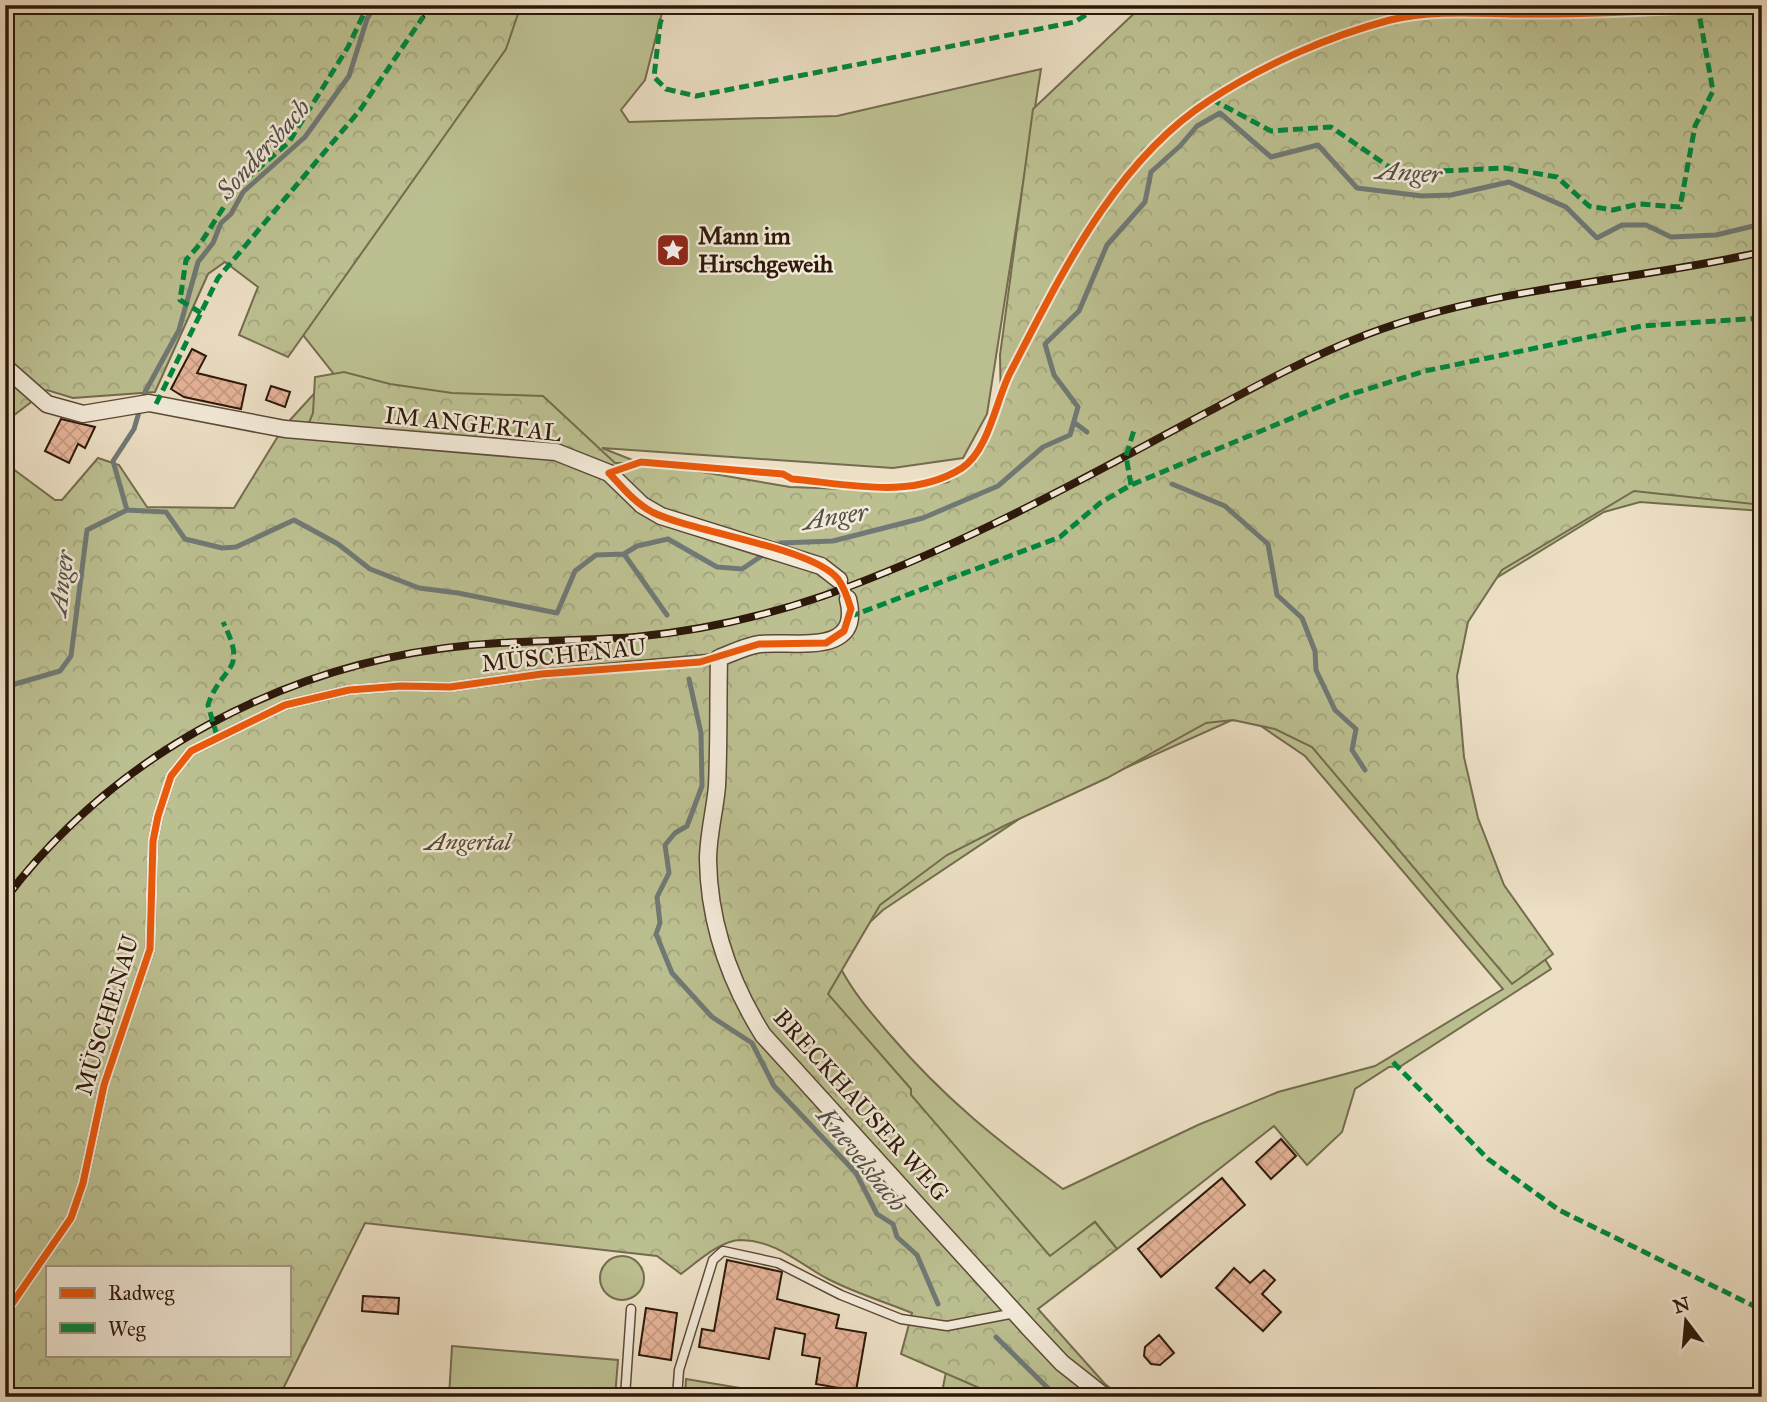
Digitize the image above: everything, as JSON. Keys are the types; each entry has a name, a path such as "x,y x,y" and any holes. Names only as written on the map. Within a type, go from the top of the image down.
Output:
{"street":[{"name":"IM ANGERTAL","path":"5,367 47,404 83,414 146,404 285,429 556,452 609,473 627,493 651,512 821,566 839,580"},
{"path":"719,658 759,644 826,643 847,626 851,609 848,599"},
{"name":"BRECKHAUSER WEG","path":"719,658 717,782 708,856 709,886 723,953 736,986 763,1035 1062,1363 1105,1397"}],"lane":[{"name":"MÜSCHENAU","path":"5,1314 65,1228 83,1183 104,1085 150,948 152,853 158,816 171,776 191,751 285,705 349,690 401,686 450,687 541,674 719,658"},
{"path":"677,1397 679,1370 713,1260 723,1251 778,1263 841,1295 901,1319 947,1326 1016,1312"},
{"path":"625,1397 631,1309"}],"path":[{"path":"423,17 440,5"}],"green space":[{"path":"5,5 521,5 506,49 288,357 239,335 258,287 225,262 208,274 155,392 73,398 47,390 5,422"},
{"path":"517,5 664,5 645,80 621,110 629,122 837,116 1041,69 987,414 963,458 893,468 602,448 660,471 281,509 290,420 333,373 238,253"},
{"name":"Angertal","path":"1143,5 1762,5 1762,505 1634,491 1502,570 1468,622 1457,676 1464,757 1478,818 1504,885 1553,954 1512,984 1312,747 1275,729 1233,720 1206,723 1107,778 947,855 880,905 828,994 1050,1256 1095,1222 1117,1249 1038,1309 1105,1384 1122,1397 1000,1397 901,1354 912,1313 838,1284 788,1254 754,1241 741,1240 725,1244 681,1274 657,1256 365,1223 279,1397 5,1397 5,547 8,544 5,463 55,500 62,500 98,458 119,465 147,507 234,508 280,433 306,430 313,413 315,377 344,372 390,384 452,393 543,396 615,463 649,463 790,487 899,491 948,482 980,452 1001,408 1000,355 1033,109"},
{"path":"1638,470 1762,472 1762,511 1640,502 1604,512 1485,585 1462,621 1450,665 1456,752 1487,866 1551,969 1401,1066 1389,1067 1355,1089 1342,1132 1307,1165 1274,1126 1117,1249 1095,1222 1042,1263 784,1007 806,828 1396,640","holes":["1232,720 1255,722 1305,756 1503,989 1375,1066 1278,1092 1198,1125 1063,1189 994,1136 931,1080 870,1012 840,967 855,936 883,910 1034,809"]},
{"path":"622,1256 638,1262 644,1278 638,1294 622,1300 606,1294 600,1278 606,1262"},
{"path":"452,1346 618,1360 615,1397 449,1397"},
{"path":"951,1347 1010,1397 941,1397"},
{"path":"686,1379 794,1397 685,1397"}],"building":[{"path":"192,349 206,356 197,373 246,385 241,409 184,397 171,389"},
{"path":"271,386 290,392 285,407 266,400"},
{"path":"61,419 95,427 85,448 78,444 69,463 45,451"},
{"path":"1281,1139 1296,1156 1271,1179 1256,1162"},
{"path":"1222,1178 1245,1205 1161,1277 1138,1249"},
{"path":"727,1260 782,1272 777,1299 839,1315 836,1328 866,1333 856,1391 816,1384 820,1358 802,1355 805,1334 775,1328 769,1359 699,1347 702,1329 714,1331"},
{"path":"1234,1268 1250,1283 1264,1270 1275,1280 1262,1294 1281,1312 1263,1331 1216,1288"},
{"path":"363,1296 399,1298 398,1314 362,1311"},
{"path":"646,1308 677,1313 671,1360 639,1355"},
{"path":"1159,1335 1174,1353 1160,1365 1151,1364 1144,1356 1145,1347"}],"waterway":[{"name":"Sondersbach","path":"127,510 113,461 134,429 145,392 179,330 198,262 213,243 221,223 231,214 243,192 305,137 349,76 367,19 375,5"},
{"name":"Anger","path":"5,692 15,684 60,671 71,656 87,530 127,510 166,512 185,539 222,548 236,547 294,520 338,544 370,569 419,588 557,613 575,571 596,555 624,554 637,546 668,539 717,567 742,569 781,543 833,541 923,518 998,486 1043,447 1070,435 1078,407 1054,375 1045,344 1079,311 1107,245 1145,202 1151,172 1180,146 1197,126 1220,113 1271,157 1318,145 1357,188 1422,196 1451,195 1509,182 1566,207 1597,238 1622,225 1646,225 1671,237 1716,235 1762,224"},
{"path":"1075,423 1087,432"},
{"path":"1172,484 1225,506 1268,544 1277,595 1302,618 1315,651 1316,670 1335,710 1356,729 1352,750 1365,770"},
{"name":"Knevelsbach","path":"624,554 667,615"},
{"name":"Knevelsbach","path":"689,679 701,733 702,786 687,826 675,833 665,845 669,873 657,897 660,923 656,934 672,973 712,1017 752,1043 774,1086 856,1173 877,1214 893,1224 897,1237 917,1255 938,1304"},
{"name":"Knevelsbach","path":"996,1337 1057,1397"}],"railway":[{"path":"5,899 50,846 99,799 154,758 212,723 273,694 338,671 404,655 472,645 659,634 707,627 777,610 867,580 953,543 1079,481 1289,369 1368,334 1464,305 1762,252"}],"marked path":[{"path":"201,313 180,300 186,260 200,244 236,188 289,142 348,47 368,5"},
{"path":"666,5 660,24 654,77 666,89 696,96 1075,22 1101,5"},
{"path":"1211,99 1271,131 1331,127 1398,173 1505,168 1557,177 1589,206 1613,210 1639,204 1680,207 1695,126 1713,91 1698,8"},
{"path":"156,404 218,278 360,110 423,17"},
{"path":"849,617 1060,537 1100,503 1131,485 1345,396 1425,371 1642,326 1762,318"},
{"path":"1131,485 1126,456 1135,427"},
{"path":"217,736 208,705 230,667 234,651 223,622"},
{"path":"1393,1062 1488,1159 1559,1210 1762,1310"}],"cycle path":[{"path":"5,1314 71,1218 83,1183 104,1085 150,949 153,841 158,816 171,776 191,751 285,705 349,690 401,686 450,687 542,674 700,662 759,644 826,643 844,631 851,609 840,582 824,568 779,549 695,527 652,512 634,499 609,473 641,462 783,474 792,479 857,486 901,487 943,478 962,468 979,449 1010,373 1049,298 1118,187 1176,125 1210,100 1252,75 1320,43 1390,20 1427,14 1568,14 1762,6"}],"place":[{"name":"Mann im Hirschgeweih","path":"673,250"}]}
